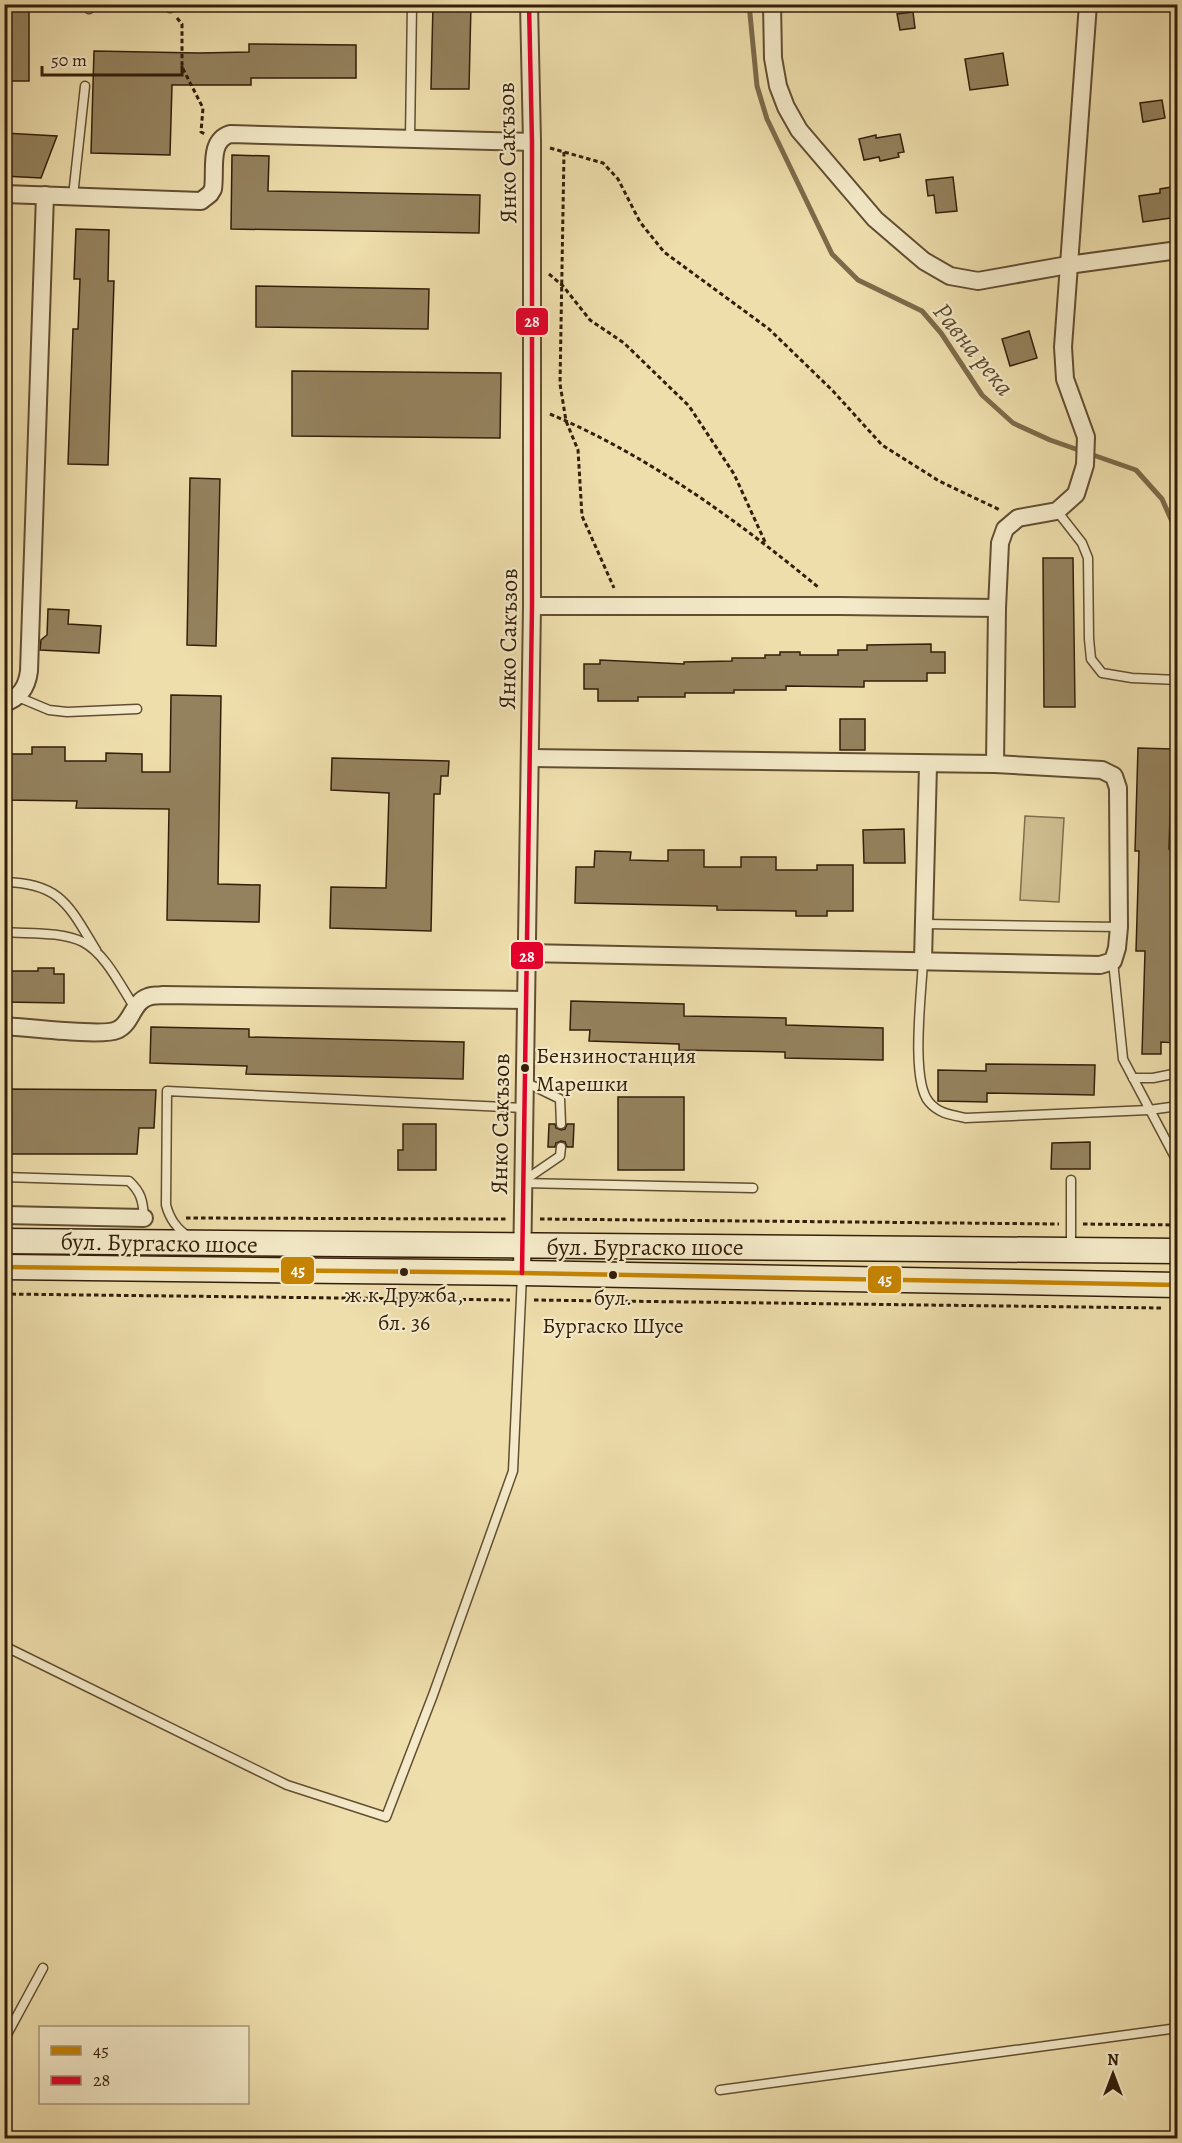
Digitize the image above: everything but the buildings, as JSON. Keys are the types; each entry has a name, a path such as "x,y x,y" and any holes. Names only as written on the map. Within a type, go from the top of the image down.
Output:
{"main road":[{"name":"бул. Бургаско шосе","path":"4,1241 1178,1251"},
{"name":"бул. Бургаско шосе","path":"4,1267 522,1273 1178,1285"}],"street":[{"name":"Янко Сакъзов","path":"522,1273 532,606 532,142 529,4"},
{"path":"772,4 773,58 778,86 786,107 799,130 875,219 924,261 950,276 978,281 1068,265 1178,250"},
{"path":"994,764 1000,543 1005,529 1018,518 1057,511 1077,494 1085,465 1086,440 1065,379 1063,347 1088,4"},
{"path":"4,194 201,201 213,189 215,148 220,139 236,133 532,142"},
{"path":"11,700 24,689 29,671 45,195"},
{"path":"532,606 997,608"},
{"path":"526,953 1100,965 1113,961 1118,948 1119,927 1118,788 1114,776 1102,770 994,764 928,765 530,758"},
{"path":"923,960 928,765"},
{"path":"4,1026 116,1031 128,1022 135,1008 146,997 162,995 526,1000"},
{"path":"4,1215 144,1218"}],"lane":[{"path":"410,138 412,4"},
{"path":"73,196 85,86"},
{"path":"1057,511 1082,543 1088,558 1089,639 1092,659 1102,673 1132,678 1178,680"},
{"path":"11,700 49,710 67,712 137,709"},
{"path":"4,882 27,883 45,888 60,899 73,912 135,1008"},
{"path":"925,924 1119,927"},
{"path":"4,932 62,936 84,943 101,957"},
{"path":"923,960 918,1047 921,1083 928,1101 942,1113 966,1118 1149,1110 1178,1106"},
{"path":"1113,961 1123,1059 1178,1163"},
{"path":"1133,1078 1153,1078 1178,1073"},
{"path":"525,1082 560,1099 561,1124"},
{"path":"211,1244 195,1241 182,1232 170,1218 166,1205 167,1091 524,1108"},
{"path":"522,1183 560,1156 561,1147"},
{"path":"4,1177 129,1181 138,1190 143,1203 144,1218"},
{"path":"1071,1180 1071,1250"},
{"path":"522,1183 753,1188"},
{"path":"4,1646 286,1785 386,1817 433,1695 513,1471 522,1273"},
{"path":"4,2040 43,1968"},
{"path":"720,2090 1178,2028"}],"path":[{"path":"168,6 182,24 182,67 203,108 201,132 220,139"},
{"path":"532,142 603,163 618,179 640,222 664,252 769,328 833,391 882,445 939,481 1018,518"},
{"path":"564,152 560,384 566,421 578,450 582,516 623,606"},
{"path":"532,259 563,286 590,320 624,343 689,406 734,474 766,544"},
{"path":"532,406 586,429 668,477 766,544 840,606"},
{"path":"170,1218 1178,1226"},
{"path":"4,1294 1166,1308"}],"shaded area":[{"path":"1025,816 1064,818 1059,902 1020,900"}],"waterway":[{"name":"Равна река","path":"749,4 757,86 767,119 832,254 858,280 922,311 941,333 982,395 1013,423 1050,440 1136,470 1162,499 1178,535"}],"transit line":[{"name":"28","path":"522,1273 532,606 532,142 529,4"},
{"name":"45","path":"4,1267 522,1273 1178,1285"}],"place":[{"name":"Бензиностанция Марешки","path":"525,1068"},
{"name":"ж.к Дружба, бл. 36","path":"404,1272"},
{"name":"бул. Бургаско Шусе","path":"613,1275"}]}
